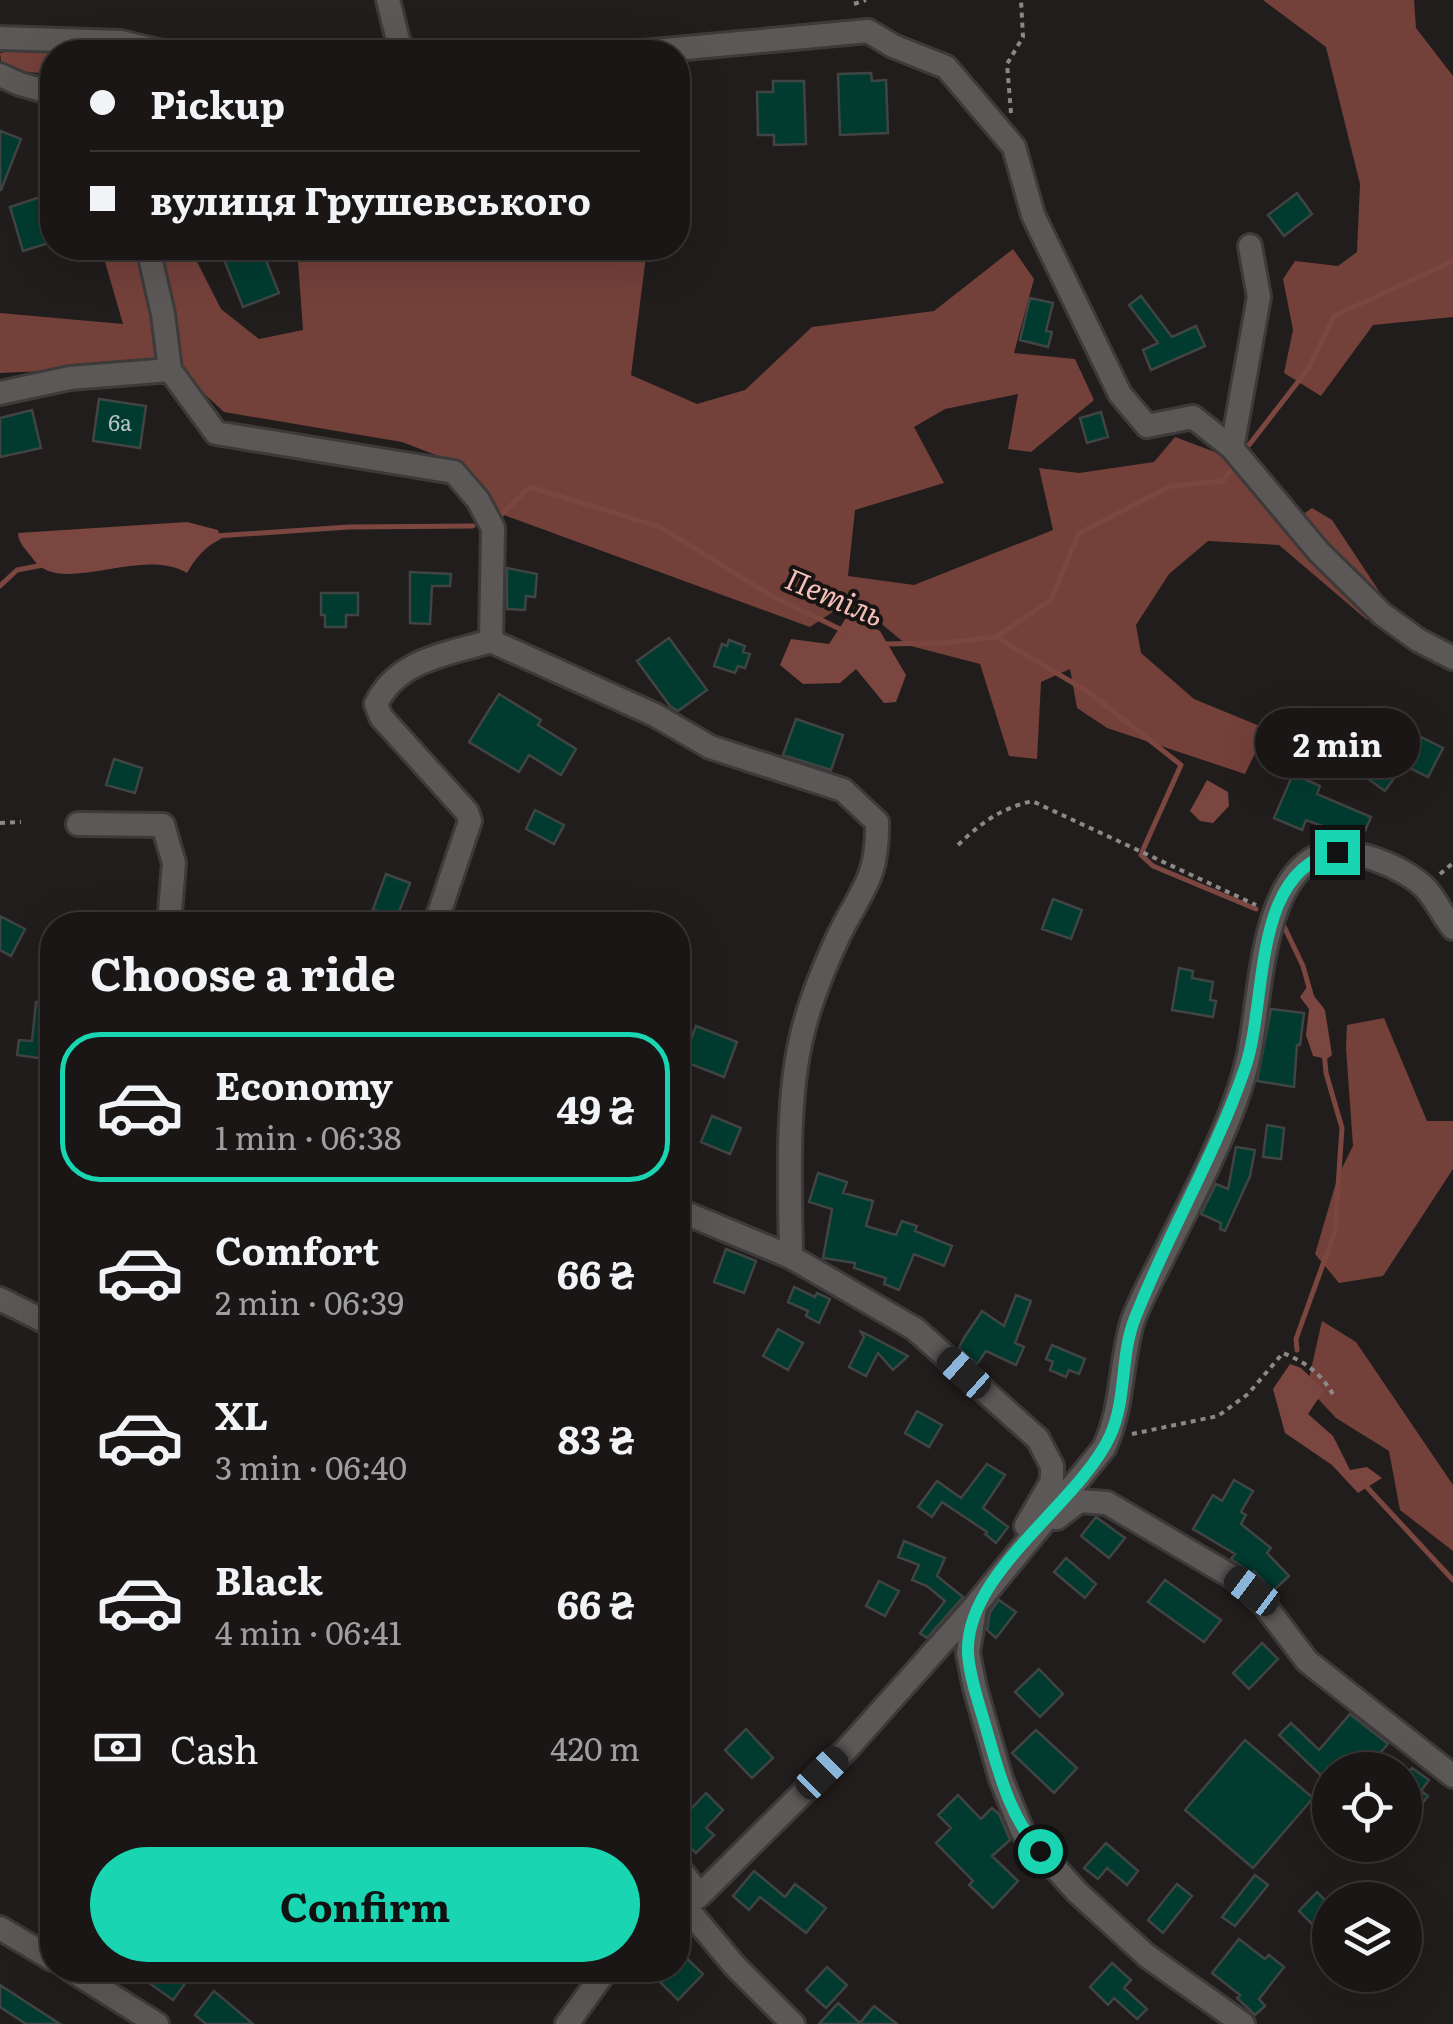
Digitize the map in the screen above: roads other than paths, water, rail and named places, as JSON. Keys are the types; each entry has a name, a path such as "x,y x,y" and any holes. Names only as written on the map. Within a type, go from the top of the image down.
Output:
{"street":[{"path":"388,0 398,40"},
{"path":"690,48 868,31 946,67 1014,147 1032,214 1120,394 1147,426 1193,417 1232,448 1319,552 1382,614 1418,640 1453,658"},
{"path":"0,38 60,40"},
{"path":"0,75 40,90"},
{"path":"1232,448 1259,297 1250,246"},
{"path":"151,260 170,370 216,432 454,472 465,481 494,528 491,641"},
{"path":"0,393 70,378 170,370"},
{"path":"439,912 470,821 467,812 381,717 376,704 389,682 419,662 491,641 655,716 710,747 843,790 877,822 878,847 871,880 834,947 801,1039 789,1168 791,1257"},
{"path":"78,824 163,825 174,863 170,912"},
{"path":"690,1900 847,1748 976,1606 1108,1439 1120,1402 1132,1322 1217,1141 1247,1062 1276,909 1294,876 1317,856 1360,853 1425,888 1453,928"},
{"path":"690,1215 791,1257 915,1329 1038,1439 1052,1466 1052,1481 1024,1530 1022,1546"},
{"path":"0,1298 40,1319"},
{"path":"1022,1546 1079,1501 1107,1503 1252,1591 1307,1661 1453,1776"},
{"path":"976,1606 968,1653 1001,1779 1022,1831 1077,1892 1147,1956 1243,2024"},
{"path":"690,1907 734,1965 793,2024"},
{"path":"0,1928 40,1953"},
{"path":"89,1982 157,2024"},
{"path":"566,2024 597,1982"}],"waterway":[{"name":"Петіль","path":"1249,445 1308,369 1334,316 1453,261"},
{"name":"Петіль","path":"882,644 996,637 1051,600 1079,533 1171,486 1223,481 1232,469"},
{"name":"Петіль","path":"501,515 530,487 660,527 772,596 844,631"},
{"name":"Петіль","path":"216,536 349,527 473,526"},
{"name":"Петіль","path":"0,586 17,570 43,565"},
{"path":"996,637 1090,693 1181,765 1142,852"},
{"path":"1141,855 1153,866 1256,909"},
{"path":"1281,920 1303,966 1312,998"},
{"path":"1297,1350 1296,1339 1335,1231 1342,1128 1324,1052"},
{"path":"1363,1483 1453,1580"}]}
